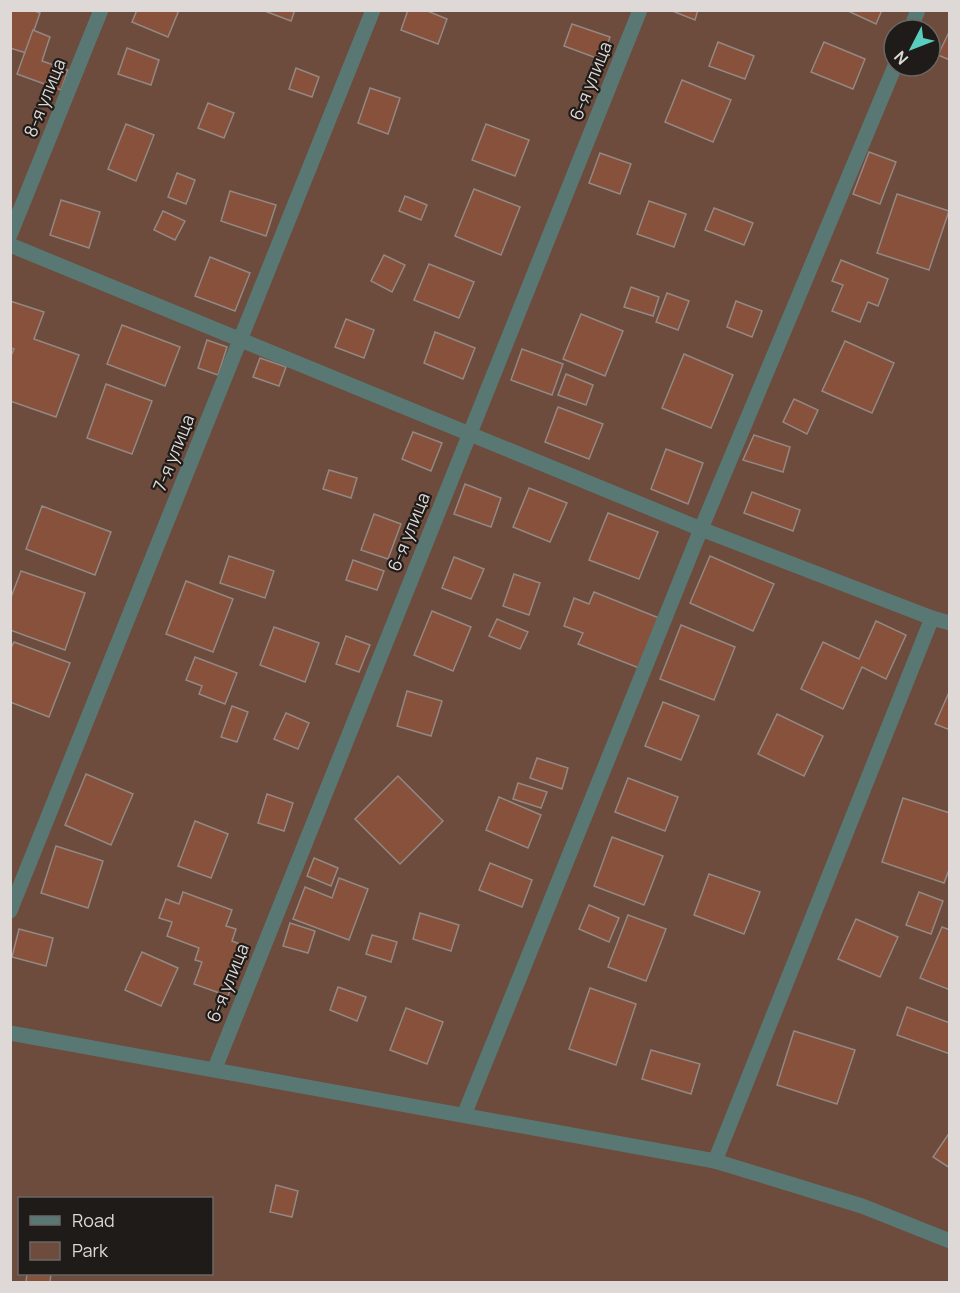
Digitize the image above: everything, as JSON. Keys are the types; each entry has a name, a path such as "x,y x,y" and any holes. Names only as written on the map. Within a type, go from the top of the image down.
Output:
{"street":[{"name":"8-я улица","path":"10,234 101,10"},
{"name":"7-я улица","path":"10,911 373,10"},
{"name":"6-я улица","path":"215,1068 640,10"},
{"path":"464,1115 701,529 890,78"},
{"path":"10,246 701,529 950,623"},
{"path":"715,1161 932,618"},
{"path":"10,1033 215,1068 715,1161 862,1206 950,1241"}],"green space":[{"path":"11,11 949,11 949,1282 11,1282"}],"building":[{"path":"10,10 32,10 40,13 26,53 10,48"},
{"path":"137,10 179,10 168,37 132,22"},
{"path":"262,10 295,10 291,21"},
{"path":"408,10 425,10 447,19 438,44 401,30"},
{"path":"670,10 698,10 695,20"},
{"path":"846,10 882,10 876,24"},
{"path":"572,24 610,37 602,60 564,46"},
{"path":"33,30 50,37 42,61 68,70 61,90 17,74"},
{"path":"950,30 950,60 942,57 942,47"},
{"path":"718,42 754,56 745,79 709,66"},
{"path":"824,42 865,59 853,89 811,72"},
{"path":"127,48 159,60 151,85 118,74"},
{"path":"296,68 319,77 312,97 289,89"},
{"path":"682,80 731,100 713,142 665,122"},
{"path":"370,88 400,98 388,134 358,123"},
{"path":"208,103 234,113 224,138 198,128"},
{"path":"126,124 154,135 136,181 108,169"},
{"path":"486,124 529,140 515,176 472,160"},
{"path":"869,152 896,162 880,204 853,194"},
{"path":"600,153 631,164 620,194 589,183"},
{"path":"177,173 195,180 186,204 168,197"},
{"path":"474,189 520,207 501,255 455,236"},
{"path":"230,191 276,205 266,236 221,221"},
{"path":"897,194 949,211 929,270 877,253"},
{"path":"405,196 427,205 421,220 399,211"},
{"path":"61,200 100,212 89,248 50,235"},
{"path":"649,201 686,214 674,247 637,234"},
{"path":"714,208 753,223 744,245 705,230"},
{"path":"163,211 185,221 175,240 154,230"},
{"path":"384,255 405,265 392,292 371,281"},
{"path":"210,257 250,273 235,311 195,296"},
{"path":"841,260 888,279 878,306 868,302 860,322 832,311 843,285 832,281"},
{"path":"429,264 474,282 459,318 414,300"},
{"path":"631,287 659,297 653,316 624,307"},
{"path":"667,293 689,301 678,330 656,322"},
{"path":"10,301 44,312 34,339 79,355 56,417 10,401 10,358 14,349 10,348"},
{"path":"736,301 762,311 752,337 727,327"},
{"path":"581,314 623,331 605,376 563,359"},
{"path":"346,319 374,330 364,358 335,347"},
{"path":"122,325 180,347 165,386 107,364"},
{"path":"435,332 475,348 463,379 424,363"},
{"path":"207,340 227,347 218,375 198,368"},
{"path":"845,341 894,363 872,413 822,391"},
{"path":"522,349 563,364 552,395 511,380"},
{"path":"684,354 733,375 711,428 662,408"},
{"path":"260,358 286,367 279,386 253,377"},
{"path":"566,374 593,385 586,405 558,395"},
{"path":"106,384 152,401 132,454 87,438"},
{"path":"794,399 818,410 807,434 783,422"},
{"path":"558,407 603,424 589,459 545,442"},
{"path":"413,432 442,443 431,471 402,459"},
{"path":"754,435 790,447 783,472 743,460"},
{"path":"666,449 703,463 688,504 651,489"},
{"path":"329,470 357,478 351,498 323,489"},
{"path":"465,484 501,498 491,527 454,514"},
{"path":"529,488 567,503 550,542 513,527"},
{"path":"752,492 800,510 793,531 744,513"},
{"path":"42,506 111,532 95,575 26,549"},
{"path":"608,513 658,532 639,579 589,560"},
{"path":"374,514 401,524 388,559 361,550"},
{"path":"229,556 274,571 265,598 220,583"},
{"path":"710,556 774,584 753,631 690,603"},
{"path":"454,557 484,569 471,599 442,588"},
{"path":"353,560 384,571 377,590 346,580"},
{"path":"21,571 85,593 65,650 10,630 10,600"},
{"path":"514,574 540,583 529,615 503,606"},
{"path":"186,581 233,599 213,652 166,634"},
{"path":"594,592 659,618 639,668 578,644 583,633 564,626 574,598 589,604"},
{"path":"432,611 471,627 453,671 414,655"},
{"path":"497,619 528,632 520,649 489,636"},
{"path":"876,621 906,635 886,679 862,667 843,709 801,689 823,642 859,659"},
{"path":"681,625 735,647 714,700 660,679"},
{"path":"274,627 319,643 305,682 260,665"},
{"path":"346,636 370,645 359,672 336,664"},
{"path":"14,642 70,663 49,717 10,702 10,650"},
{"path":"195,657 237,673 225,704 199,694 202,686 186,680"},
{"path":"950,690 950,730 935,724"},
{"path":"407,691 442,701 431,736 397,726"},
{"path":"663,702 699,716 681,760 645,746"},
{"path":"232,706 248,712 237,742 221,737"},
{"path":"286,713 309,723 298,749 274,739"},
{"path":"777,714 823,736 804,776 758,754"},
{"path":"537,758 568,768 562,789 530,778"},
{"path":"86,774 133,794 111,845 65,825"},
{"path":"398,776 443,821 400,864 355,819"},
{"path":"628,778 678,797 665,831 615,812"},
{"path":"518,783 547,792 541,808 513,799"},
{"path":"267,794 293,803 284,831 258,823"},
{"path":"499,797 541,815 528,848 486,830"},
{"path":"903,798 950,813 950,867 944,883 882,862"},
{"path":"195,821 228,834 211,878 178,866"},
{"path":"612,837 663,856 644,905 594,886"},
{"path":"56,846 103,861 88,908 41,893"},
{"path":"314,858 338,868 331,886 307,876"},
{"path":"490,863 532,880 522,907 479,890"},
{"path":"709,874 760,892 744,934 694,915"},
{"path":"339,878 368,889 349,940 293,919 305,887 332,898"},
{"path":"183,892 232,910 226,926 236,929 232,941 245,946 228,996 194,984 202,962 195,960 199,948 167,936 172,922 159,918 166,899 179,904"},
{"path":"919,892 943,901 931,934 906,925"},
{"path":"589,905 619,918 609,942 579,929"},
{"path":"420,913 459,925 451,951 413,939"},
{"path":"628,915 666,929 646,981 608,967"},
{"path":"856,919 898,937 880,977 838,959"},
{"path":"290,923 315,931 308,953 283,946"},
{"path":"942,927 950,930 950,990 920,978"},
{"path":"19,929 53,938 46,966 12,957"},
{"path":"372,935 397,942 391,962 366,954"},
{"path":"142,952 178,968 161,1006 125,990"},
{"path":"338,987 366,997 357,1021 330,1010"},
{"path":"590,988 636,1004 616,1065 569,1049"},
{"path":"907,1007 950,1023 950,1054 897,1035"},
{"path":"406,1008 443,1022 427,1064 390,1050"},
{"path":"794,1031 855,1050 837,1104 777,1085"},
{"path":"651,1050 700,1064 691,1094 642,1079"},
{"path":"950,1132 950,1168 933,1157"},
{"path":"276,1185 298,1191 292,1217 270,1212"},
{"path":"27,1275 51,1275 50,1282 26,1282"}]}
